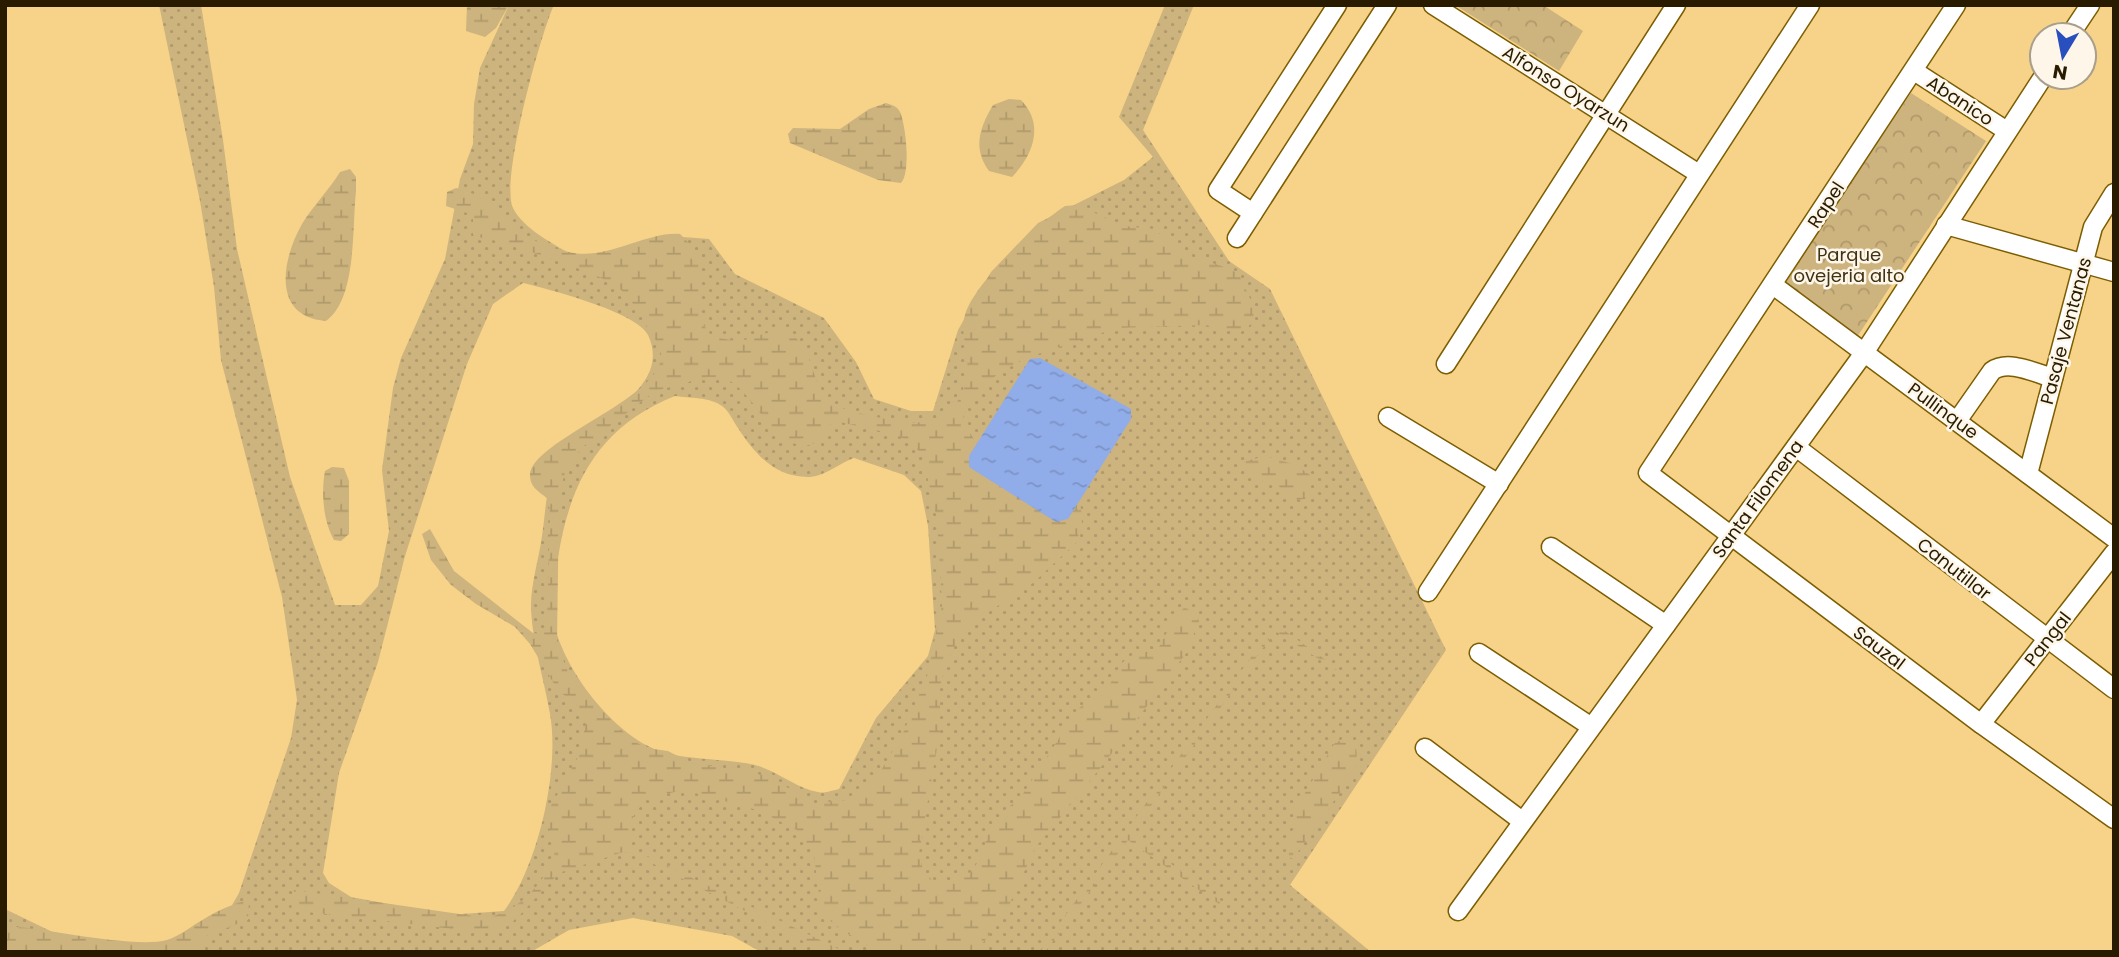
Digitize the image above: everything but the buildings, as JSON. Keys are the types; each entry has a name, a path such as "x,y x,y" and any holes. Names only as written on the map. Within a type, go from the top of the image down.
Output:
{"street":[{"path":"1253,213 1218,190 1337,5"},
{"path":"1237,238 1387,5"},
{"name":"Alfonso Oyarzun","path":"1433,5 1699,174"},
{"path":"1446,364 1676,5"},
{"path":"1428,592 1810,5"},
{"name":"Rapel","path":"1648,473 1956,5"},
{"path":"2079,21 2090,5"},
{"name":"Abanico","path":"1914,71 2007,131"},
{"name":"Santa Filomena","path":"1458,911 1590,726 1864,353 2034,91"},
{"name":"Pasaje Ventanas","path":"2028,474 2093,227 2114,193"},
{"path":"1946,225 2114,272"},
{"name":"Pullinque","path":"1773,285 2114,538"},
{"path":"1957,421 1999,366 2053,378"},
{"path":"1388,417 1499,484"},
{"name":"Canutillar","path":"1796,447 2047,641 2114,689"},
{"name":"Sauzal","path":"1648,473 1981,724 2114,819"},
{"path":"1551,547 1666,625"},
{"name":"Pangal","path":"1981,724 2114,553"},
{"path":"1479,653 1590,726"},
{"path":"1425,748 1522,821"}],"green space":[{"path":"159,5 201,5 237,249 290,477 335,605 361,605 378,586 389,531 382,470 393,388 401,358 445,259 460,179 473,144 474,104 480,68 509,5 554,5 531,76 512,170 510,193 513,208 524,223 576,257 683,237 709,239 735,274 824,318 856,362 874,399 911,411 933,411 958,330 991,272 1038,223 1124,180 1153,157 1119,117 1165,5 1194,5 1143,130 1229,261 1270,289 1446,650 1290,885 1371,952 761,952 732,936 633,918 569,930 531,952 5,952 5,909 69,940 167,944 224,919 239,893 291,738 297,700 282,597 221,360 214,287 200,201","holes":["523,283 591,303 627,318 648,335 653,355 649,372 639,388 574,442 562,455 550,483 531,601 534,637 550,714 552,737 552,762 544,817 527,869 504,911 447,915 351,897 329,883 323,873 339,773 378,662 405,556 467,364 493,304","675,396 706,399 722,406 759,455 767,463 786,473 816,476 854,458 904,475 921,491 928,526 935,630 928,656 876,718 839,789 818,792 755,765 685,757 646,745 629,734 597,704 561,645 554,625 551,593 563,530 581,481 608,440 649,408"]},
{"path":"467,5 509,5 496,28 485,37 466,31"},
{"path":"1455,5 1543,5 1583,31 1559,71"},
{"name":"Parque ovejeria alto","path":"1911,93 1986,141 1857,337 1783,282"},
{"path":"1009,99 1021,100 1033,119 1034,130 1026,159 1012,177 989,171 979,146 984,121 993,105"},
{"path":"886,103 899,110 904,128 907,160 901,183 878,180 790,143 788,134 793,128 840,129 869,109"},
{"path":"350,169 356,177 351,262 343,297 336,311 326,321 308,317 296,309 289,298 286,269 302,224 340,172"},
{"path":"456,188 467,191 486,202 527,236 568,252 601,252 668,234 680,234 693,249 699,262 699,309 702,321 711,335 738,340 776,331 788,333 799,341 806,352 820,387 828,398 840,407 910,422 926,422 940,418 952,409 961,394 967,373 963,322 971,302 980,287 1008,255 1065,206 1077,205 1124,226 1154,229 1183,254 1231,269 1239,275 1254,307 1253,320 1247,329 1238,332 1205,325 1117,328 1023,359 986,382 964,413 963,422 979,447 1079,483 1082,524 1076,543 1033,583 964,628 948,659 940,685 940,730 919,853 923,870 932,880 945,882 971,872 981,857 990,828 1006,809 1021,797 1078,709 1101,696 1126,659 1158,649 1176,615 1184,608 1194,610 1199,621 1187,652 1106,761 1035,848 1006,912 976,952 878,952 837,927 821,912 814,855 797,830 757,810 684,790 646,798 633,817 628,842 636,851 845,952 825,952 634,854 623,852 559,873 509,925 495,930 462,930 291,910 294,890 487,918 509,910 536,887 555,857 546,815 578,757 586,723 584,713 571,699 559,692 530,644 515,627 476,604 451,585 431,560 422,534 430,529 454,571 533,633 543,634 547,620 550,513 548,499 534,486 530,475 536,462 552,447 643,386 657,369 661,353 636,308 613,284 571,266 473,235 473,215 446,206 447,192","holes":["707,377 733,383 743,391 777,433 799,445 812,445 832,423 840,422 893,434 909,441 922,454 937,519 942,605 927,676 904,731 874,783 863,793 848,800 814,803 768,776 689,762 668,751 647,748 631,740 570,678 557,643 559,495 567,465 584,446 655,391"]},
{"path":"1266,456 1296,465 1310,475 1311,488 1305,499 1294,500 1284,489 1245,474 1246,461"},
{"path":"332,467 344,468 349,481 349,534 341,541 334,540 327,524 324,506 325,471"},
{"path":"1275,624 1337,668 1336,670 1275,631 1131,834 1221,901 1219,904 1128,840 1045,952 1039,952"},
{"path":"1344,738 1356,744 1357,765 1293,859 1289,857 1289,851 1295,810 1334,744"},
{"path":"249,899 248,920 208,935 193,952 5,952 5,926 112,940 152,942 172,938 215,913"}],"water":[{"path":"1040,358 1131,409 1131,419 1068,519 1056,522 969,467 969,456 1030,359"}]}
